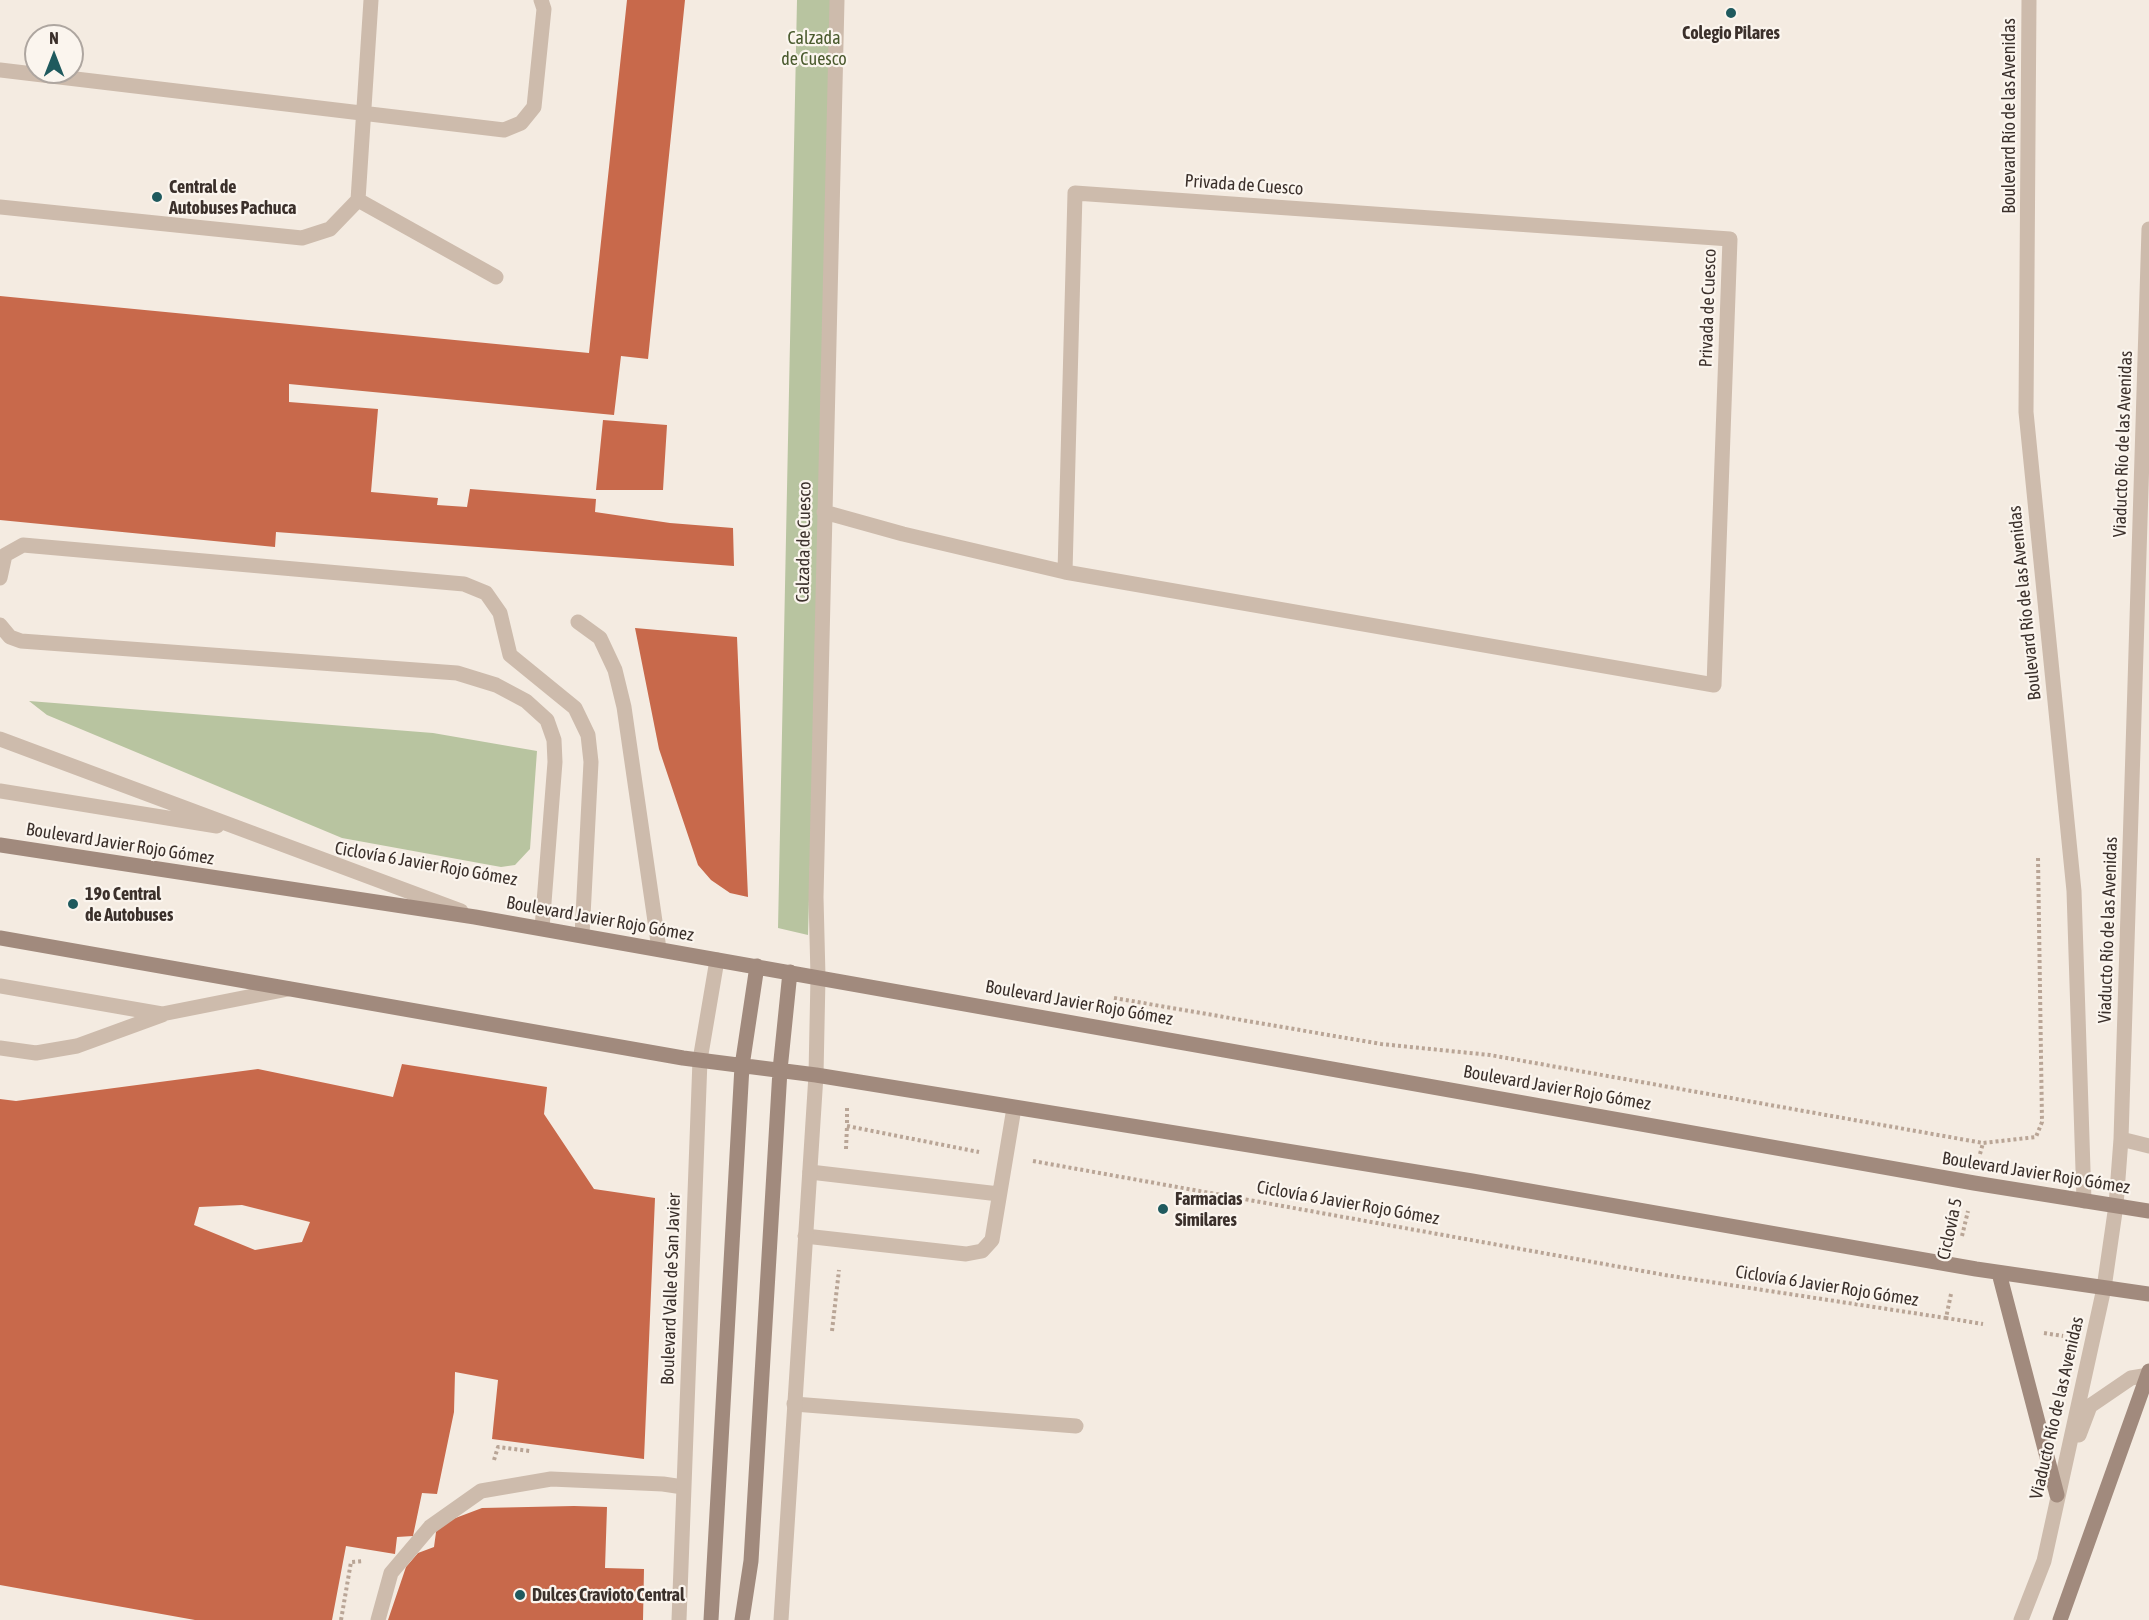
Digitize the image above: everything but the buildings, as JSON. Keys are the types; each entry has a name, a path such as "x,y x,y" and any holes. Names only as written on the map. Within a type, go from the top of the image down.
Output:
{"main road":[{"name":"Boulevard Javier Rojo Gómez","path":"0,845 542,928 1974,1183 2149,1211"},
{"path":"0,938 700,1060 816,1075 1472,1181 1956,1266 2149,1293"},
{"path":"711,1620 742,1066 757,966"},
{"path":"742,1620 751,1561 780,1070 790,972"},
{"path":"1999,1272 2057,1495"},
{"path":"2060,1620 2149,1369"}],"street":[{"path":"0,207 302,238 330,229 358,200 371,0"},
{"path":"0,69 504,130 521,123 534,107 544,9 540,0"},
{"name":"Calzada de Cuesco","path":"818,977 816,897 837,0"},
{"name":"Boulevard Río de las Avenidas","path":"2030,0 2026,412 2074,891 2084,1201"},
{"name":"Privada de Cuesco","path":"824,512 903,534 1065,572 1713,685 1730,239 1075,193 1065,572"},
{"path":"358,200 496,277"},
{"name":"Viaducto Río de las Avenidas","path":"2021,1620 2044,1561 2104,1288 2116,1205 2121,1139 2149,230"},
{"path":"0,578 5,555 23,544 464,584 486,593 500,612 510,655 575,708 588,735 591,762 582,935"},
{"path":"578,622 600,638 615,669 624,707 659,949"},
{"path":"0,625 10,637 21,641 457,673 496,685 526,701 547,720 554,740 555,762 542,928"},
{"path":"0,739 475,917"},
{"path":"0,790 252,832"},
{"name":"Boulevard Valle de San Javier","path":"680,1620 700,1060 717,960"},
{"path":"781,1620 816,1075 818,977"},
{"path":"0,986 162,1014"},
{"path":"0,1048 36,1053 77,1046 162,1014 288,989"},
{"path":"805,1236 966,1254 982,1251 992,1240 1014,1108"},
{"path":"2121,1139 2149,1146"},
{"path":"810,1172 999,1194"},
{"path":"2057,1495 2090,1406 2131,1378 2149,1375"},
{"path":"794,1404 1076,1426"},
{"path":"378,1620 391,1573 430,1527 481,1491 551,1479 683,1487"}],"path":[{"path":"1104,996 1381,1044 1501,1058 1983,1143 1999,1141"},
{"name":"Ciclovía 6 Javier Rojo Gómez","path":"846,1081 847,1126 1665,1275 1946,1318"},
{"name":"Ciclovía 5","path":"1946,1318 1983,1143"},
{"path":"1946,1318 2092,1341"}],"green space":[{"name":"Calzada de Cuesco","path":"797,0 834,0 808,935 778,928"},
{"path":"29,701 433,733 537,751 530,849 515,865 501,867 342,838 47,715"}],"place":[{"name":"Colegio Pilares","path":"1731,13"},
{"name":"Central de Autobuses Pachuca","path":"157,197"},
{"name":"19o Central de Autobuses","path":"73,904"},
{"name":"Farmacias Similares","path":"1163,1209"},
{"name":"Dulces Cravioto Central","path":"520,1595"}]}
